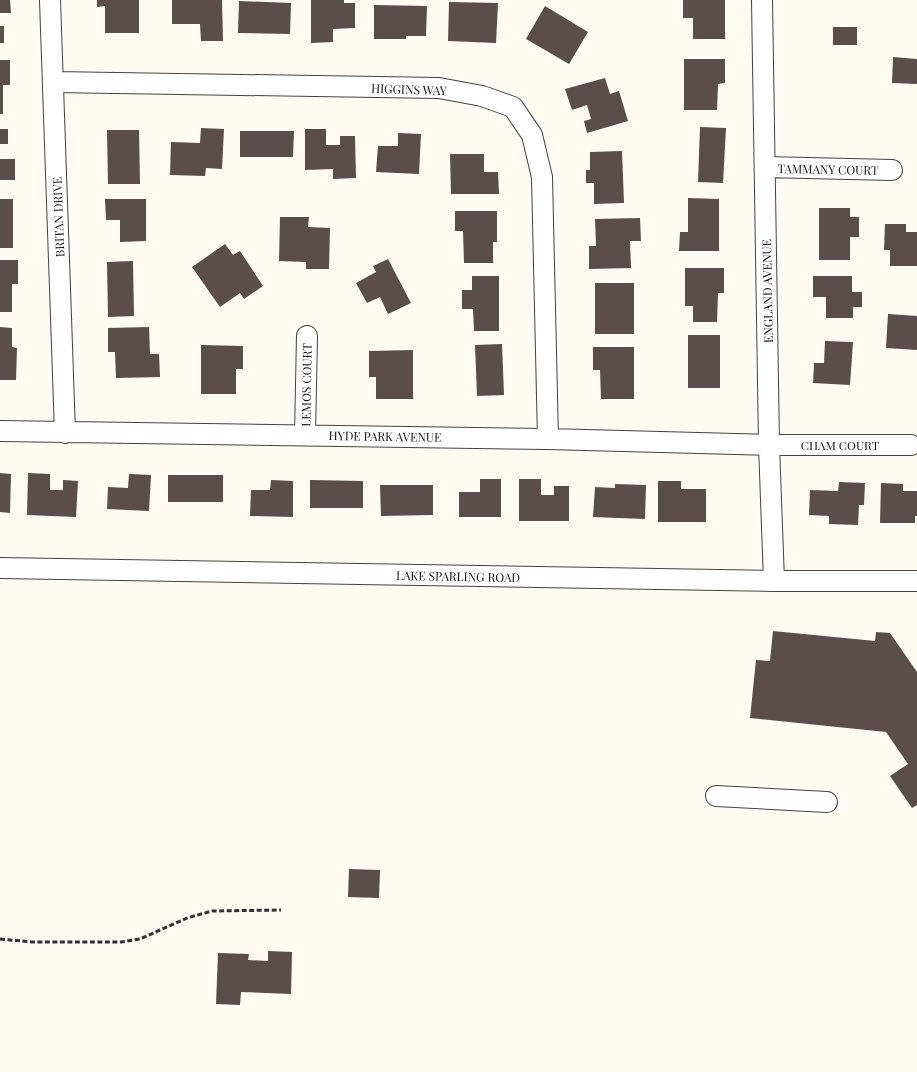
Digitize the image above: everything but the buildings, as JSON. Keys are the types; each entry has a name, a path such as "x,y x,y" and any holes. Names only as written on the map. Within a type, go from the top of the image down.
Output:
{"street":[{"name":"BRITAN DRIVE","path":"50,0 65,433"},
{"name":"ENGLAND AVENUE","path":"762,0 769,446 774,581"},
{"name":"HIGGINS WAY","path":"54,82 438,88 482,96 512,107 532,135 542,177 548,439"},
{"name":"TAMMANY COURT","path":"764,167 892,170"},
{"name":"LEMOS COURT","path":"306,435 307,336"},
{"name":"HYDE PARK AVENUE","path":"0,432 548,439 769,446"},
{"name":"CHAM COURT","path":"769,446 911,445"},
{"name":"LAKE SPARLING ROAD","path":"0,568 774,581 917,581"},
{"path":"716,796 827,802"}],"path":[{"path":"0,939 32,942 121,942 140,939 187,918 212,910 281,910"}]}
